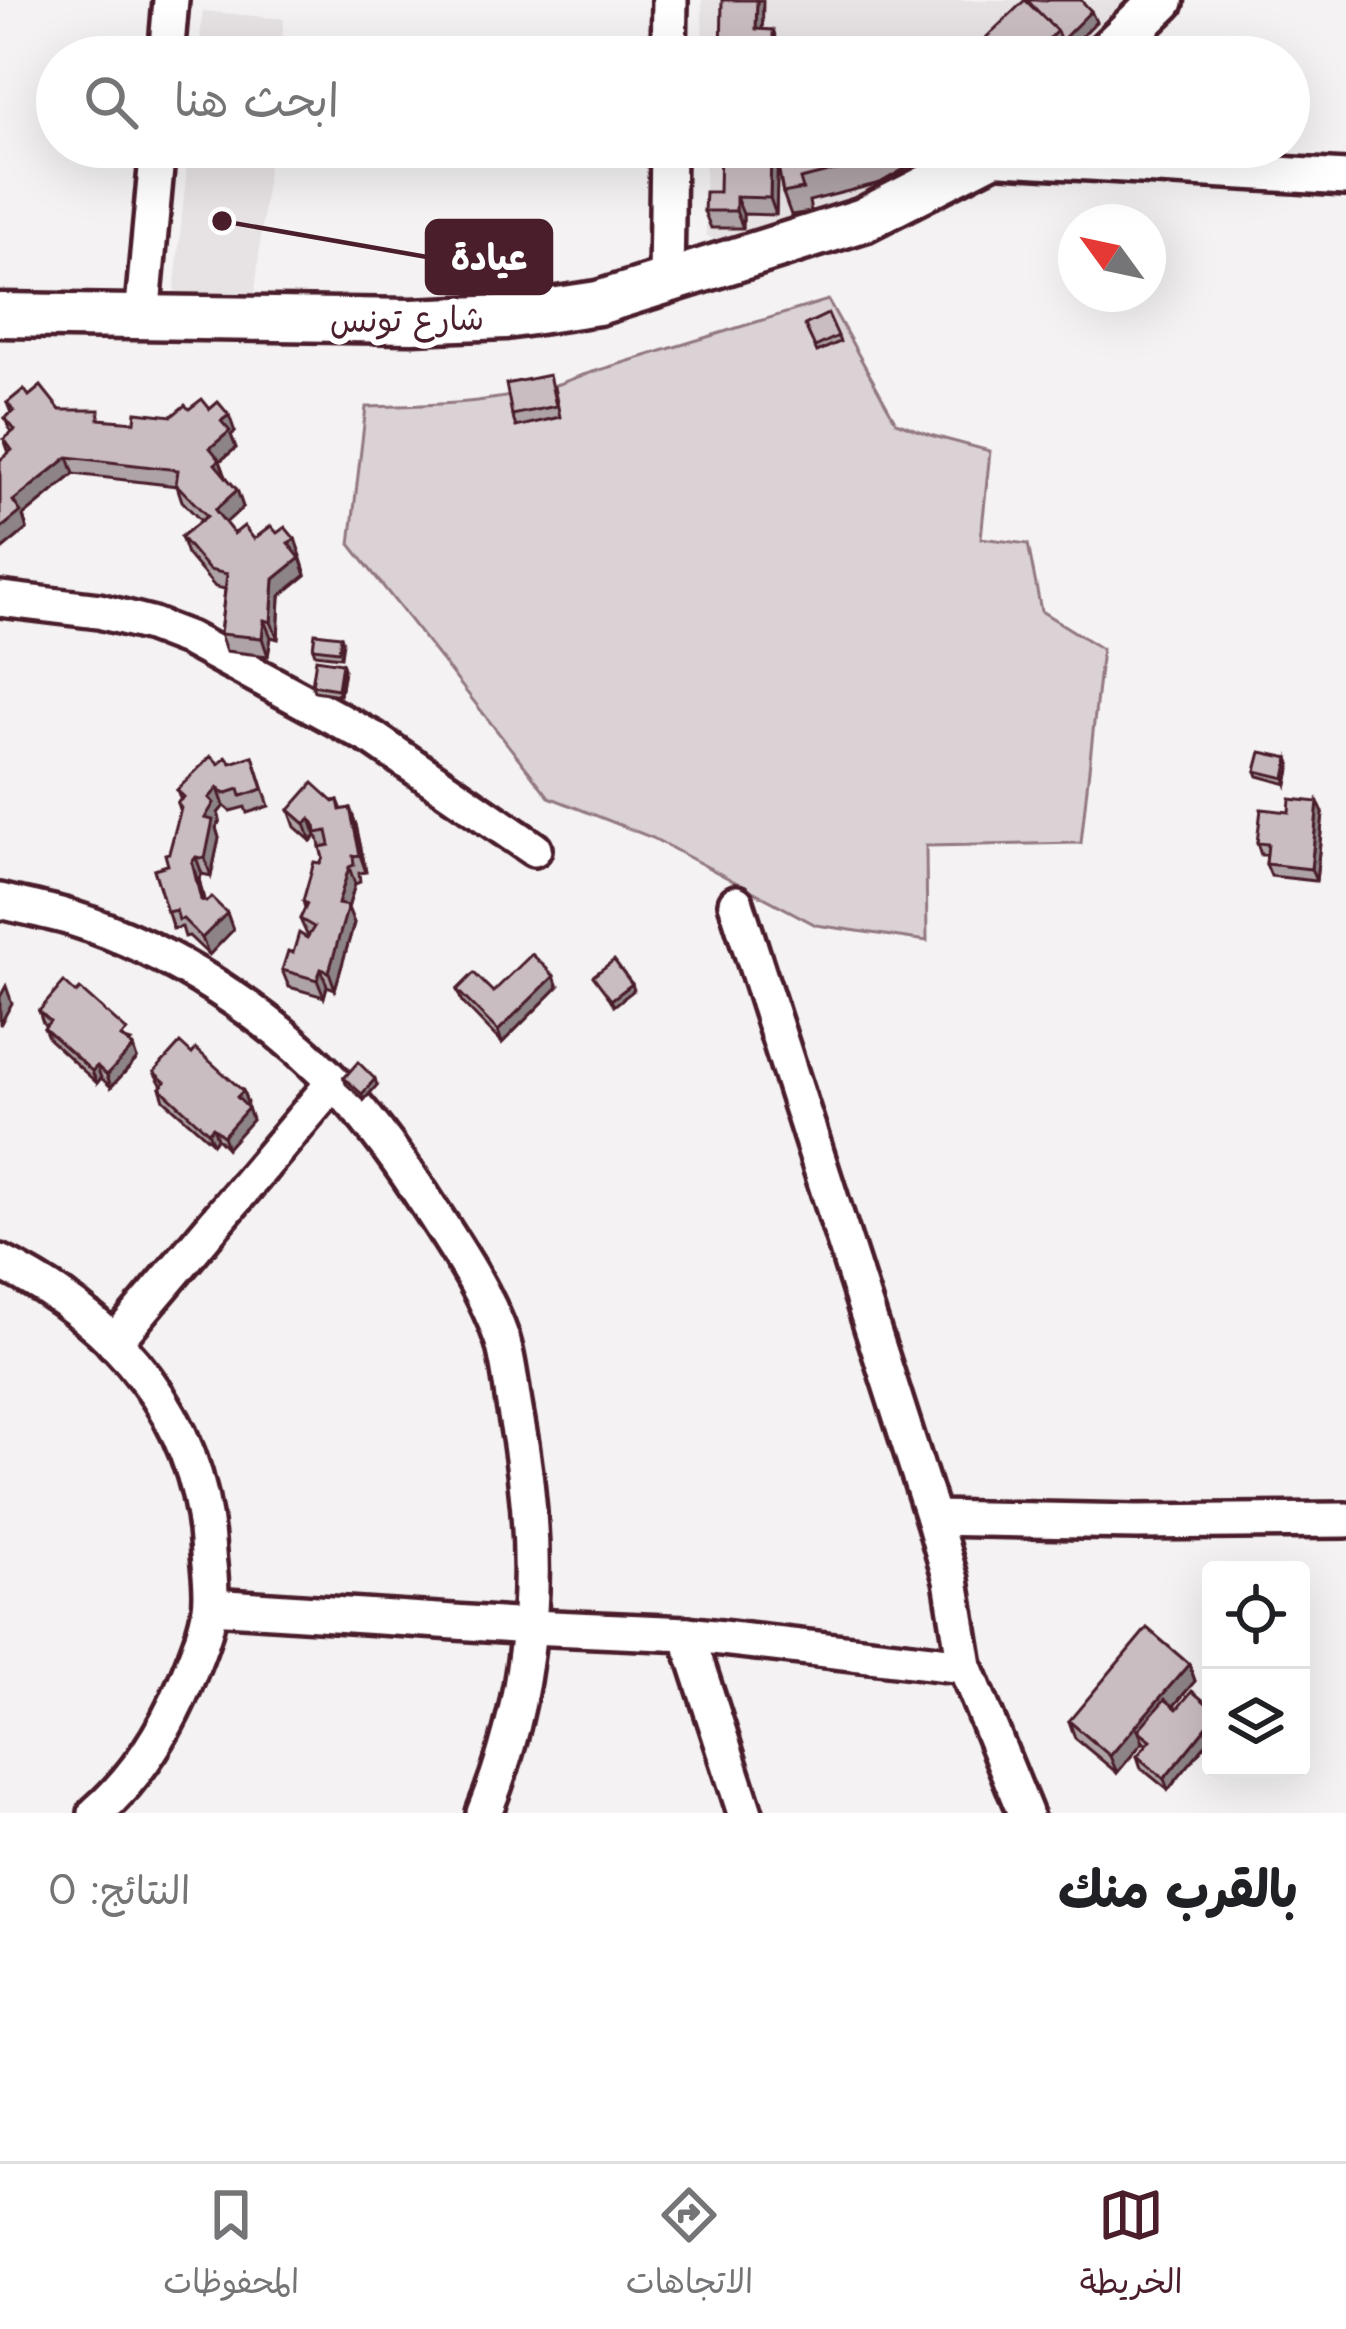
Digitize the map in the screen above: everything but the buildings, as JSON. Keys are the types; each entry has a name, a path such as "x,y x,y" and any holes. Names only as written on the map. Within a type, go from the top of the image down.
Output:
{"street":[{"path":"168,36 171,0"},
{"path":"669,36 670,0"},
{"path":"1125,36 1162,0"},
{"path":"142,318 156,168"},
{"path":"666,281 668,168"},
{"name":"شارع تونس","path":"0,315 412,322 505,317 598,303 863,220 962,168"},
{"path":"1210,168 1346,178"},
{"path":"0,598 99,611 189,639 374,739 535,849"},
{"path":"0,902 72,919 130,941 196,974 299,1049 334,1083 407,1172 468,1266 502,1339 525,1460 531,1530 530,1627 523,1691 499,1778 484,1813"},
{"path":"736,903 933,1518 951,1580 965,1666 1025,1813"},
{"path":"114,1343 334,1083"},
{"path":"0,1262 38,1280 88,1317 131,1360 167,1409 201,1491 211,1606 196,1657 167,1725 122,1790 96,1813"},
{"path":"933,1518 1346,1520"},
{"path":"211,1606 687,1634 965,1666"},
{"path":"687,1634 745,1813"}],"shaded area":[{"path":"702,0 1129,0 1092,36 703,36"},
{"path":"203,11 284,19 282,36 200,36"},
{"path":"187,168 268,168 254,304 174,296"},
{"path":"705,168 928,168 901,185 731,250 706,235"},
{"path":"828,300 896,422 990,451 981,538 1028,544 1041,611 1102,649 1081,843 926,846 927,941 816,925 653,838 549,797 350,544 366,407 475,401 528,392"}],"place":[{"name":"عيادة","path":"222,221"}]}
